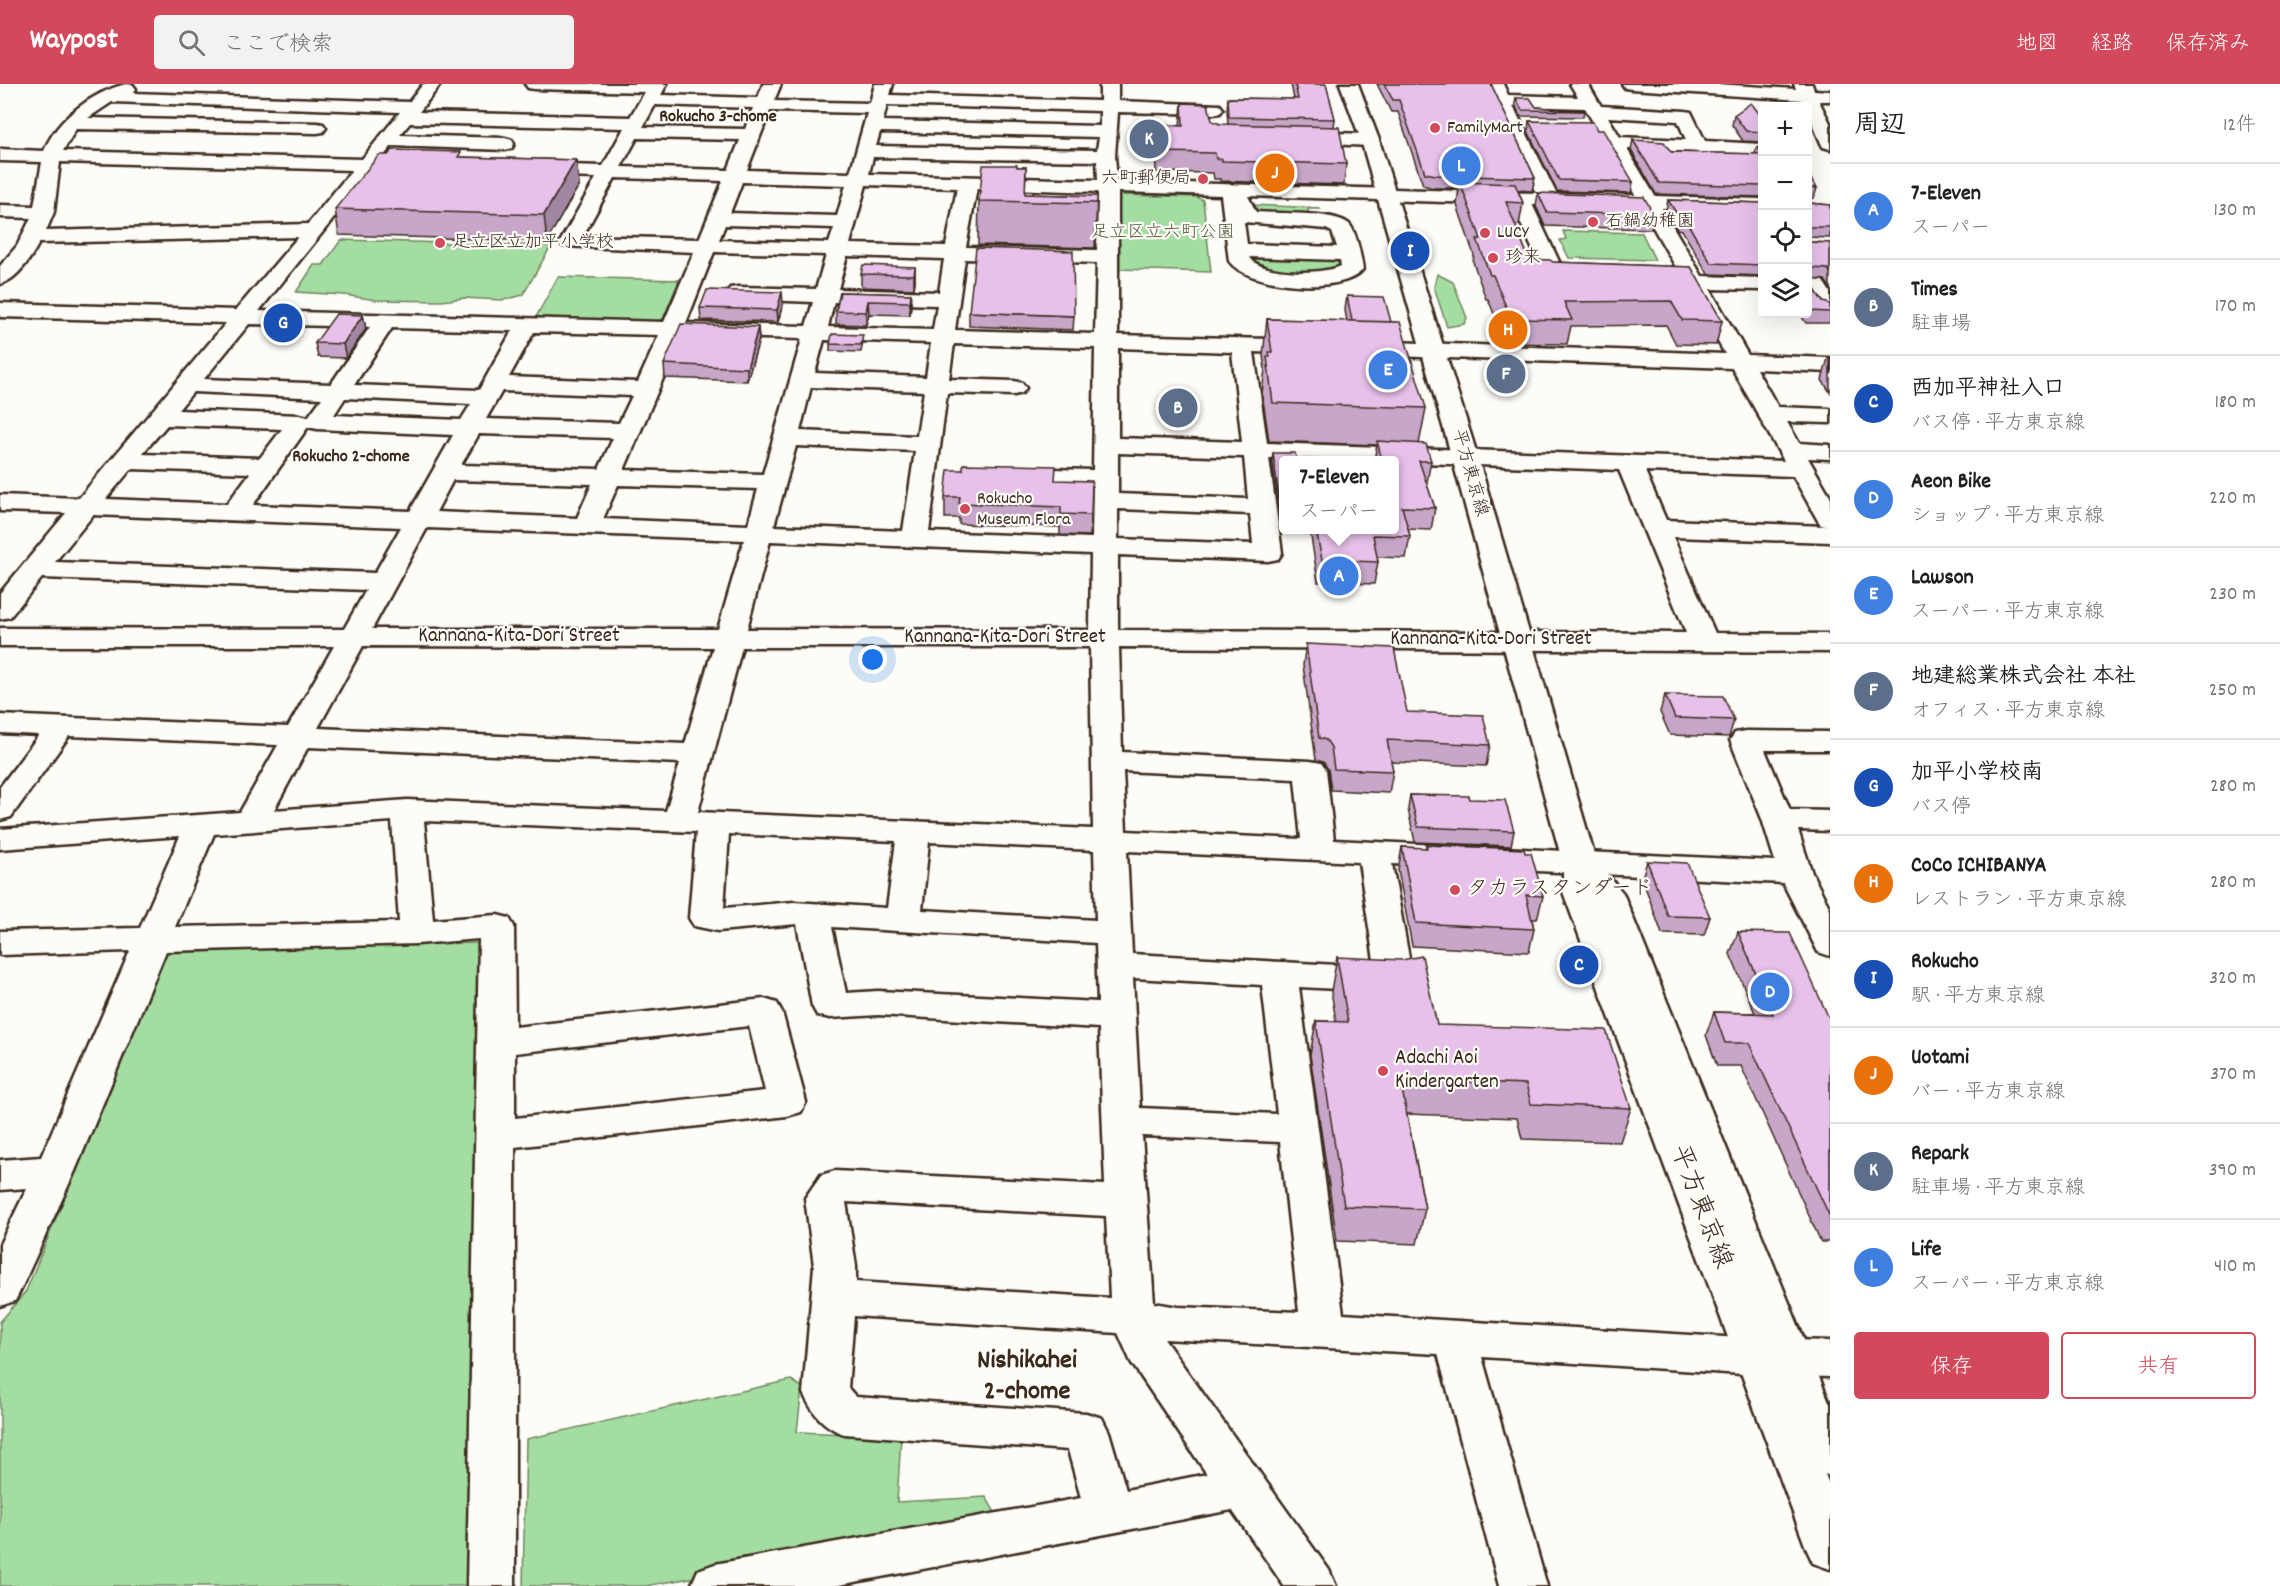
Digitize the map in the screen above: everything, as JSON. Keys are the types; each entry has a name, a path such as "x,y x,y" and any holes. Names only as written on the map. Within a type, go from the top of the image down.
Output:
{"street":[{"path":"0,278 14,265 34,237 44,212 52,157 57,143 71,123 90,107 137,84"},
{"path":"228,101 246,84"},
{"path":"288,103 306,84"},
{"path":"534,84 655,90 763,105 878,104 969,94 1108,125 1234,190 1242,198 1245,213 1251,218 1329,223 1341,228 1348,246 1236,243 1230,198 1234,190"},
{"path":"587,526 674,328 772,84 764,84"},
{"name":"平方東京線","path":"1349,84 1370,140 1465,458 1580,864 1580,892 1772,1357 1830,1548"},
{"path":"1580,84 1650,200 1738,362 1808,474 1830,519"},
{"path":"1631,84 1805,89 1830,96"},
{"path":"286,162 360,85"},
{"path":"1805,89 1824,119 1825,148"},
{"path":"655,90 570,242 1107,257"},
{"path":"496,119 516,92"},
{"path":"1498,92 1597,113 1685,116 1698,146"},
{"path":"1498,92 1548,198"},
{"path":"963,128 969,94"},
{"path":"108,98 415,104 496,119 751,135"},
{"path":"71,123 320,125 415,104 505,144"},
{"path":"0,610 369,165 415,104"},
{"path":"878,104 963,128 1108,125"},
{"path":"679,821 878,104"},
{"path":"866,151 995,154 1108,125 1214,109"},
{"path":"1581,124 1597,113"},
{"path":"522,120 505,144 500,166 610,172 992,183 1108,125"},
{"path":"1512,123 1535,123"},
{"path":"1108,125 1107,490 1104,639 1121,1121 1134,1317 1146,1349 1311,1586"},
{"path":"992,183 998,129"},
{"path":"1274,137 1370,140"},
{"path":"1615,142 1758,149"},
{"path":"0,155 433,167"},
{"path":"915,537 936,474 928,444 955,253 968,182"},
{"path":"1234,190 1650,200 1755,210"},
{"path":"1519,197 1556,278 1599,279"},
{"path":"0,211 44,212"},
{"path":"717,219 846,222"},
{"path":"34,237 314,230"},
{"path":"1654,281 1758,284"},
{"path":"1818,286 1830,307"},
{"path":"688,292 949,299"},
{"path":"0,310 1242,344 1830,365"},
{"path":"234,513 267,466 338,391 386,320"},
{"path":"252,820 527,324"},
{"path":"0,503 915,537 1268,553 1242,344"},
{"path":"802,380 1014,388"},
{"path":"185,385 338,391 647,389"},
{"path":"1769,414 1830,416"},
{"path":"159,417 629,431"},
{"path":"785,438 928,444"},
{"path":"1107,445 1629,463 1808,474 1830,452"},
{"path":"124,461 267,466"},
{"path":"1629,463 1704,642"},
{"path":"444,472 774,482"},
{"path":"981,475 1262,507"},
{"path":"1656,528 1830,534"},
{"path":"34,569 383,582"},
{"name":"Kannana-Kita-Dori Street","path":"0,637 1516,640 1830,643"},
{"path":"0,724 299,735 698,754"},
{"path":"0,810 60,727"},
{"path":"1828,935 1795,873 1778,819 1746,740 1830,741"},
{"path":"1107,761 1310,770 1320,850"},
{"path":"0,839 407,810 914,831 1795,873"},
{"path":"407,810 417,933"},
{"path":"1778,819 1830,820"},
{"path":"713,822 706,918 718,920 794,913 903,920 1279,973 1395,980 1374,854"},
{"path":"0,1289 55,1171 202,823"},
{"path":"903,920 914,831"},
{"path":"812,914 830,1006 878,1003 1117,1016"},
{"path":"0,943 417,933 497,926 491,1586"},
{"path":"1279,973 1323,1330"},
{"path":"494,1135 787,1101 764,1012 496,1042"},
{"path":"1121,1121 1298,1129"},
{"path":"0,1175 55,1171"},
{"path":"1109,1514 1086,1432 844,1415 825,1393 835,1266 825,1198 835,1186 1126,1202"},
{"path":"834,1298 1134,1317 1178,1324 1455,1337 1830,1359"},
{"path":"1455,1337 1523,1586"},
{"name":"平方東京線","path":"1772,1357 1830,1456"},
{"path":"715,1586 1109,1514 1243,1487"}],"green space":[{"name":"足立区立六町公園","path":"1121,195 1197,197 1203,200 1211,272 1118,269 1116,198"},
{"path":"1251,205 1320,209 1308,209 1309,217 1257,212 1252,210"},
{"path":"1563,231 1642,233 1655,260 1569,258 1560,240 1566,239"},
{"path":"341,240 551,246 523,295 502,300 464,298 442,301 376,300 296,292 314,265 323,265"},
{"path":"1261,257 1332,259 1340,264 1337,268 1317,271 1280,272 1269,270 1252,261"},
{"path":"1437,274 1453,282 1467,318 1464,324 1447,327 1434,287"},
{"path":"558,277 679,280 663,319 658,321 536,317"},
{"path":"488,943 477,1586 0,1586 0,1322 26,1291 165,953 184,946"},
{"path":"791,1380 802,1387 797,1432 901,1436 897,1502 986,1497 1002,1524 645,1586 523,1586 526,1439"}],"building":[{"path":"1295,84 1326,84 1335,119 1229,117 1228,98 1298,99"},
{"path":"1384,84 1491,84 1535,178 1425,173 1399,100 1393,100"},
{"path":"1516,98 1530,98 1536,107 1584,111 1522,110"},
{"path":"1182,103 1208,104 1212,121 1220,124 1339,127 1346,164 1222,161 1222,159 1216,159 1215,153 1158,152 1157,125 1183,126"},
{"path":"1751,103 1758,112 1758,132 1746,131 1734,115"},
{"path":"1529,121 1593,122 1597,130 1603,130 1633,182 1559,180"},
{"path":"1633,140 1664,142 1671,152 1758,154 1758,186 1659,183"},
{"path":"392,150 461,152 458,157 576,160 544,215 335,209 379,155 388,155"},
{"path":"983,165 1026,167 1025,194 1097,196 1097,203 979,201"},
{"path":"1460,182 1515,184 1523,203 1506,202 1529,259 1553,262 1691,267 1722,321 1682,320 1671,301 1564,302 1572,320 1511,319 1493,275 1490,275 1477,239 1481,239"},
{"path":"1538,193 1644,197 1654,215 1547,212"},
{"path":"1668,200 1758,203 1758,265 1711,263 1685,219 1680,219"},
{"path":"1812,203 1830,205 1830,227 1812,227"},
{"path":"1812,242 1830,243 1830,272 1828,269 1812,268"},
{"path":"976,248 1073,251 1074,316 969,312"},
{"path":"863,265 915,267 914,275 861,274"},
{"path":"1812,286 1823,302 1830,304 1830,312 1812,311"},
{"path":"707,290 782,292 777,310 700,308"},
{"path":"840,292 911,294 910,302 868,301 866,312 836,311"},
{"path":"1347,296 1384,297 1391,322 1352,321"},
{"path":"336,314 363,315 343,344 315,343"},
{"path":"1267,319 1400,322 1426,408 1273,403 1267,357 1270,357 1269,352 1272,352"},
{"path":"681,324 758,327 747,368 664,364"},
{"path":"832,334 863,335 861,345 830,344"},
{"path":"1377,441 1426,444 1431,461 1419,461 1435,508 1402,507 1410,536 1373,535 1378,562 1322,560 1317,534 1399,534 1399,456 1381,456"},
{"path":"1273,453 1295,453 1296,456 1279,456 1279,498"},
{"path":"963,464 1056,466 1055,480 1092,481 1091,515 1061,514 1061,507 959,503 960,497 945,497 948,470 963,470"},
{"path":"1306,644 1394,648 1407,712 1483,715 1490,745 1387,740 1393,771 1334,769 1331,747 1326,740 1319,738"},
{"path":"1665,695 1723,696 1734,720 1675,718"},
{"path":"1410,795 1469,796 1470,799 1505,800 1514,831 1418,827"},
{"path":"1426,845 1524,849 1525,853 1531,853 1543,896 1526,895 1534,929 1416,923 1402,847 1427,848"},
{"path":"1647,861 1687,863 1710,917 1668,916"},
{"path":"1738,932 1790,933 1828,1016 1830,1016 1830,1217 1749,1043 1725,1043 1714,1012 1773,1014"},
{"path":"1422,956 1437,1025 1606,1030 1631,1108 1531,1104 1526,1084 1400,1079 1425,1209 1344,1206 1316,1021 1348,1022 1337,957 1402,960"}],"place":[{"name":"FamilyMart","path":"1435,128"},
{"name":"Repark","path":"1149,139"},
{"name":"Life","path":"1461,166"},
{"name":"Uotami","path":"1275,173"},
{"name":"六町郵便局","path":"1203,179"},
{"name":"石鍋幼稚園","path":"1593,222"},
{"name":"LUCY","path":"1485,233"},
{"name":"足立区立加平小学校","path":"440,243"},
{"name":"Rokucho","path":"1410,251"},
{"name":"珍来","path":"1493,258"},
{"name":"加平小学校南","path":"283,323"},
{"name":"CoCo ICHIBANYA","path":"1508,330"},
{"name":"Lawson","path":"1388,370"},
{"name":"地建総業株式会社 本社","path":"1506,374"},
{"name":"Times","path":"1178,408"},
{"name":"Rokucho Museum Flora","path":"965,509"},
{"name":"7-Eleven","path":"1339,576"},
{"name":"タカラスタンダード","path":"1455,890"},
{"name":"西加平神社入口","path":"1579,965"},
{"name":"Aeon Bike","path":"1770,992"},
{"name":"Adachi Aoi Kindergarten","path":"1383,1071"}],"district":[{"name":"Rokucho 3-chome","path":"718,117"},
{"name":"Rokucho 2-chome","path":"351,457"},
{"name":"Nishikahei 2-chome","path":"1027,1376"}]}
